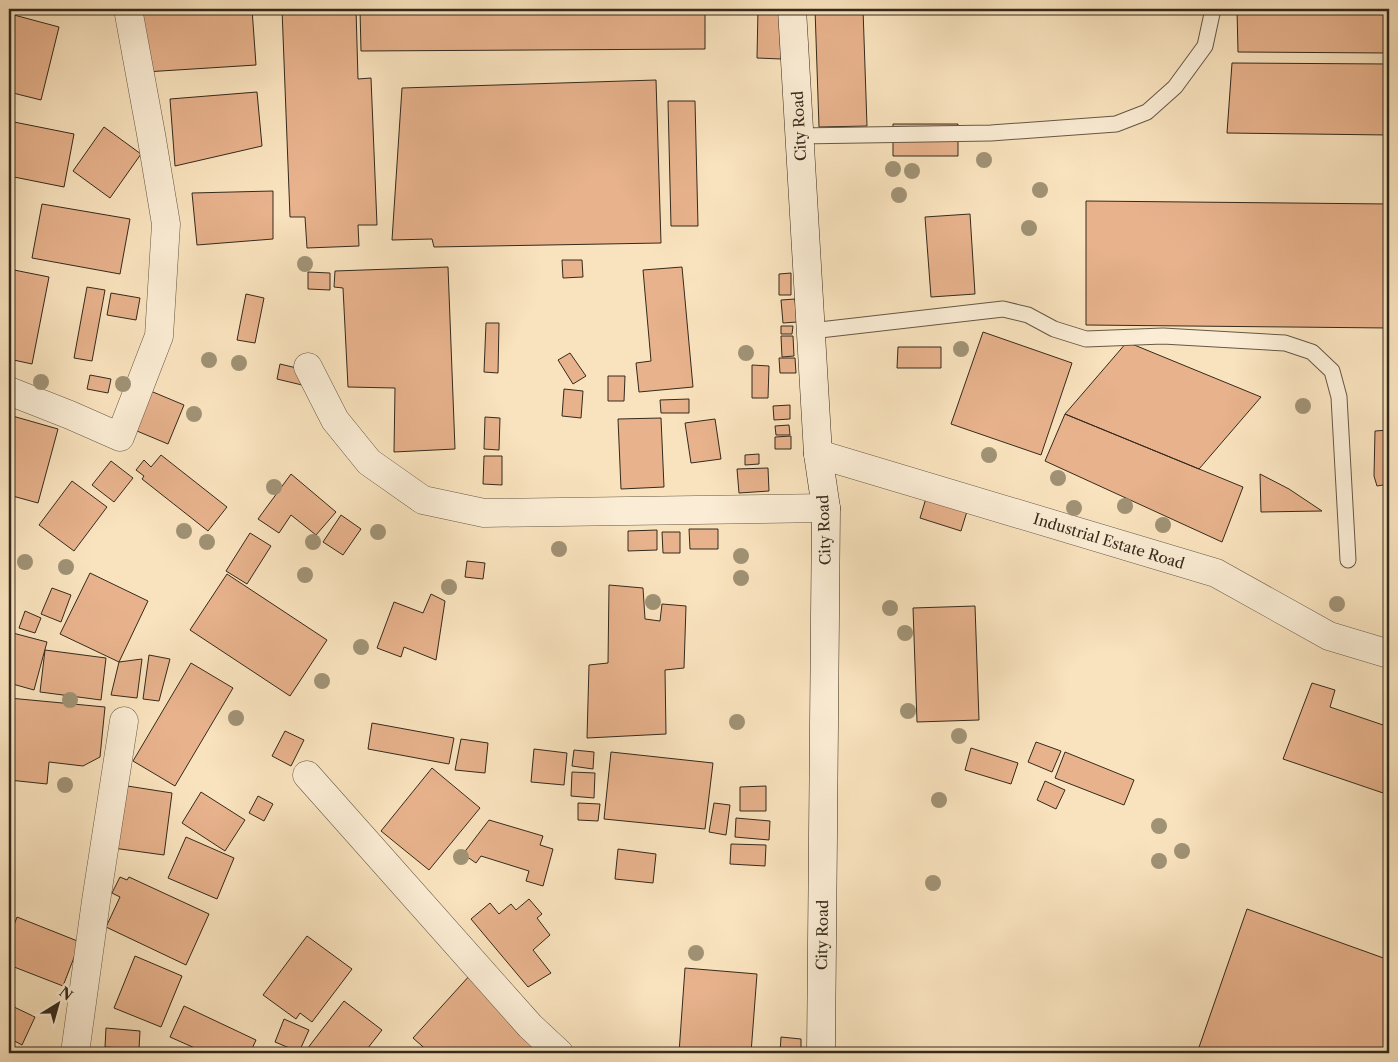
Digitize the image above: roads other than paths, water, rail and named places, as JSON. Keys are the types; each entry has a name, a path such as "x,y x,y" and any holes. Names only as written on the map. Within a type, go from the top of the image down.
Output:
{"street":[{"path":"9,391 120,437 158,336 166,224 128,9"},
{"name":"City Road","path":"792,9 818,454 826,508 821,1053"},
{"path":"308,367 335,420 369,462 422,500 484,513 826,508"},
{"name":"Industrial Estate Road","path":"818,454 1216,573 1329,636 1389,654"},
{"path":"75,1053 124,721"},
{"path":"307,775 530,1026 559,1053"}],"lane":[{"path":"799,136 991,133 1116,124 1147,112 1176,87 1205,46 1214,9"},
{"path":"811,331 1003,309 1028,314 1054,329 1086,339 1173,336 1285,343 1312,352 1332,372 1339,397 1348,560"}]}
